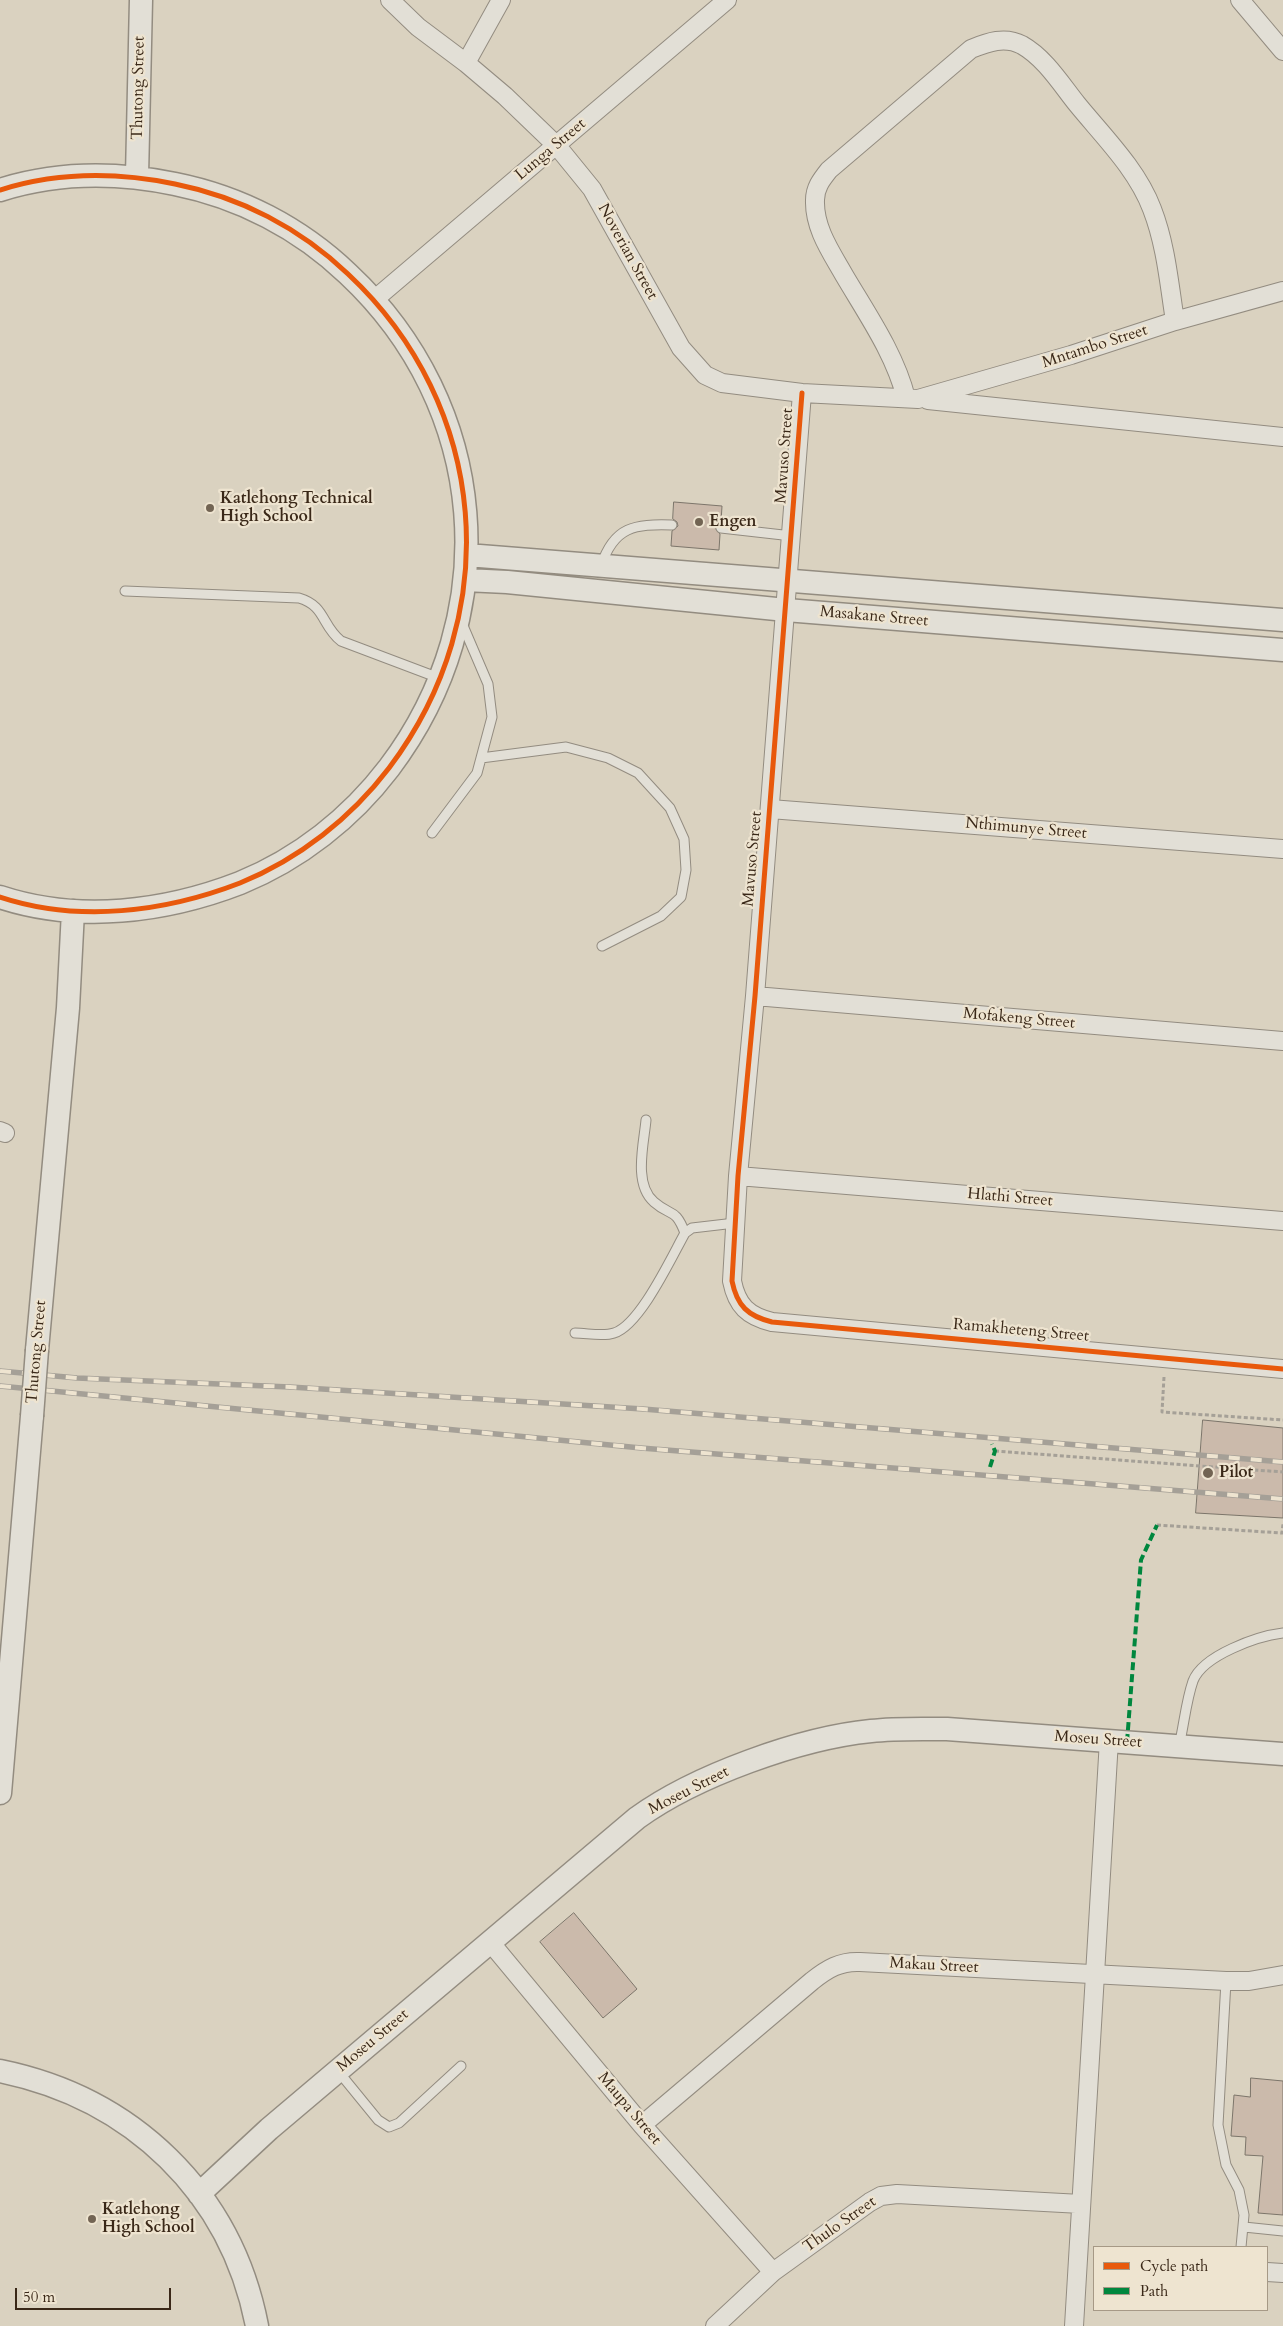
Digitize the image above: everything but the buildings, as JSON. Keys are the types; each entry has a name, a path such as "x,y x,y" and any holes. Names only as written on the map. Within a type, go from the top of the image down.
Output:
{"street":[{"name":"Thutong Street","path":"137,176 141,0"},
{"name":"Noverian Street","path":"390,0 418,27 466,63 505,96 557,146 592,189 681,348 693,364 705,375 722,383 802,393 912,399 1283,437"},
{"path":"466,63 501,0"},
{"name":"Lunga Street","path":"375,299 727,0"},
{"path":"1240,0 1283,51"},
{"path":"912,399 891,357 821,232 815,200 818,185 829,170 971,49 991,41 1007,40 1022,45 1045,65 1132,172 1152,208 1164,248 1175,321"},
{"path":"0,190 20,183 78,175 137,176 204,190 268,215 325,252 375,299 408,343 435,392 454,445 464,500 466,555 460,616 441,679 411,738 371,792 322,837 266,872 204,897 139,910 72,911 16,902 0,897"},
{"name":"Mntambo Street","path":"912,399 1071,355 1175,321 1283,291"},
{"name":"Mavuso Street","path":"757,1318 741,1305 735,1295 732,1281 738,1176 770,809 802,393"},
{"name":"Masakane Street","path":"466,555 1283,620"},
{"name":"Masakane Street","path":"465,580 507,582 786,610 1283,650"},
{"name":"Nthimunye Street","path":"770,809 1283,849"},
{"name":"Thutong Street","path":"0,1792 68,1008 72,911"},
{"name":"Mofakeng Street","path":"754,996 1283,1042"},
{"name":"Hlathi Street","path":"738,1176 1283,1221"},
{"name":"Ramakheteng Street","path":"757,1318 772,1322 1283,1369"},
{"name":"Moseu Street","path":"200,2194 269,2129 649,1809 696,1784 788,1749 832,1737 899,1729 947,1729 1283,1754"},
{"path":"1074,2326 1086,2255 1081,2204 1109,1740"},
{"name":"Maupa Street","path":"490,1942 642,2125 772,2272"},
{"name":"Makau Street","path":"642,2125 812,1981 836,1965 860,1962 1226,1982 1249,1981 1283,1975"},
{"path":"0,2071 53,2085 103,2108 134,2128 176,2165 200,2194 233,2250 247,2287 257,2326"},
{"name":"Thulo Street","path":"715,2326 772,2272 870,2202 889,2194 1081,2204"},
{"path":"1268,2272 1283,2274"}],"lane":[{"path":"601,566 606,550 616,537 630,528 647,525 672,525"},
{"path":"720,528 792,536"},
{"path":"125,591 305,600 318,608 331,633 341,641 441,679"},
{"path":"432,833 477,773 492,717 488,684 460,616"},
{"path":"481,758 566,747 608,758 638,774 670,808 684,839 686,870 681,896 661,916 602,946"},
{"path":"646,1120 642,1168 646,1192 653,1202 679,1218 685,1233"},
{"path":"575,1333 612,1334 629,1324 636,1318 685,1233 692,1228 735,1224"},
{"path":"1179,1746 1194,1679 1217,1655 1245,1643 1283,1633"},
{"path":"1226,1982 1218,2125 1226,2165 1239,2190 1244,2215 1241,2246"},
{"path":"338,2070 378,2120 389,2127 399,2123 461,2066"},
{"path":"1244,2227 1283,2230"}],"path":[{"path":"1164,1357 1162,1412 1283,1420"},
{"path":"995,1451 1283,1472"},
{"path":"1157,1525 1282,1533 1283,1524"}],"railway":[{"path":"0,1371 77,1378 290,1387 643,1409 1283,1462"},
{"path":"0,1386 641,1448 1283,1499"}],"marked path":[{"path":"990,1467 995,1451 992,1444"},
{"path":"1127,1742 1141,1560 1157,1525"}],"cycle path":[{"path":"0,190 22,184 65,177 109,176 153,180 199,190 246,206 310,242 348,274 395,327 430,385 454,447 465,512 465,578 452,644 427,708 389,768 358,804 341,820 303,849 262,873 240,883 182,901 122,911 91,912 60,910 0,897"},
{"path":"802,393 755,996 738,1176 732,1281 737,1297 750,1313 772,1322 1283,1369"}],"place":[{"name":"Katlehong Technical High School","path":"210,508"},
{"name":"Engen","path":"699,522"},
{"name":"Pilot","path":"1208,1473"},
{"name":"Katlehong High School","path":"92,2219"}]}
